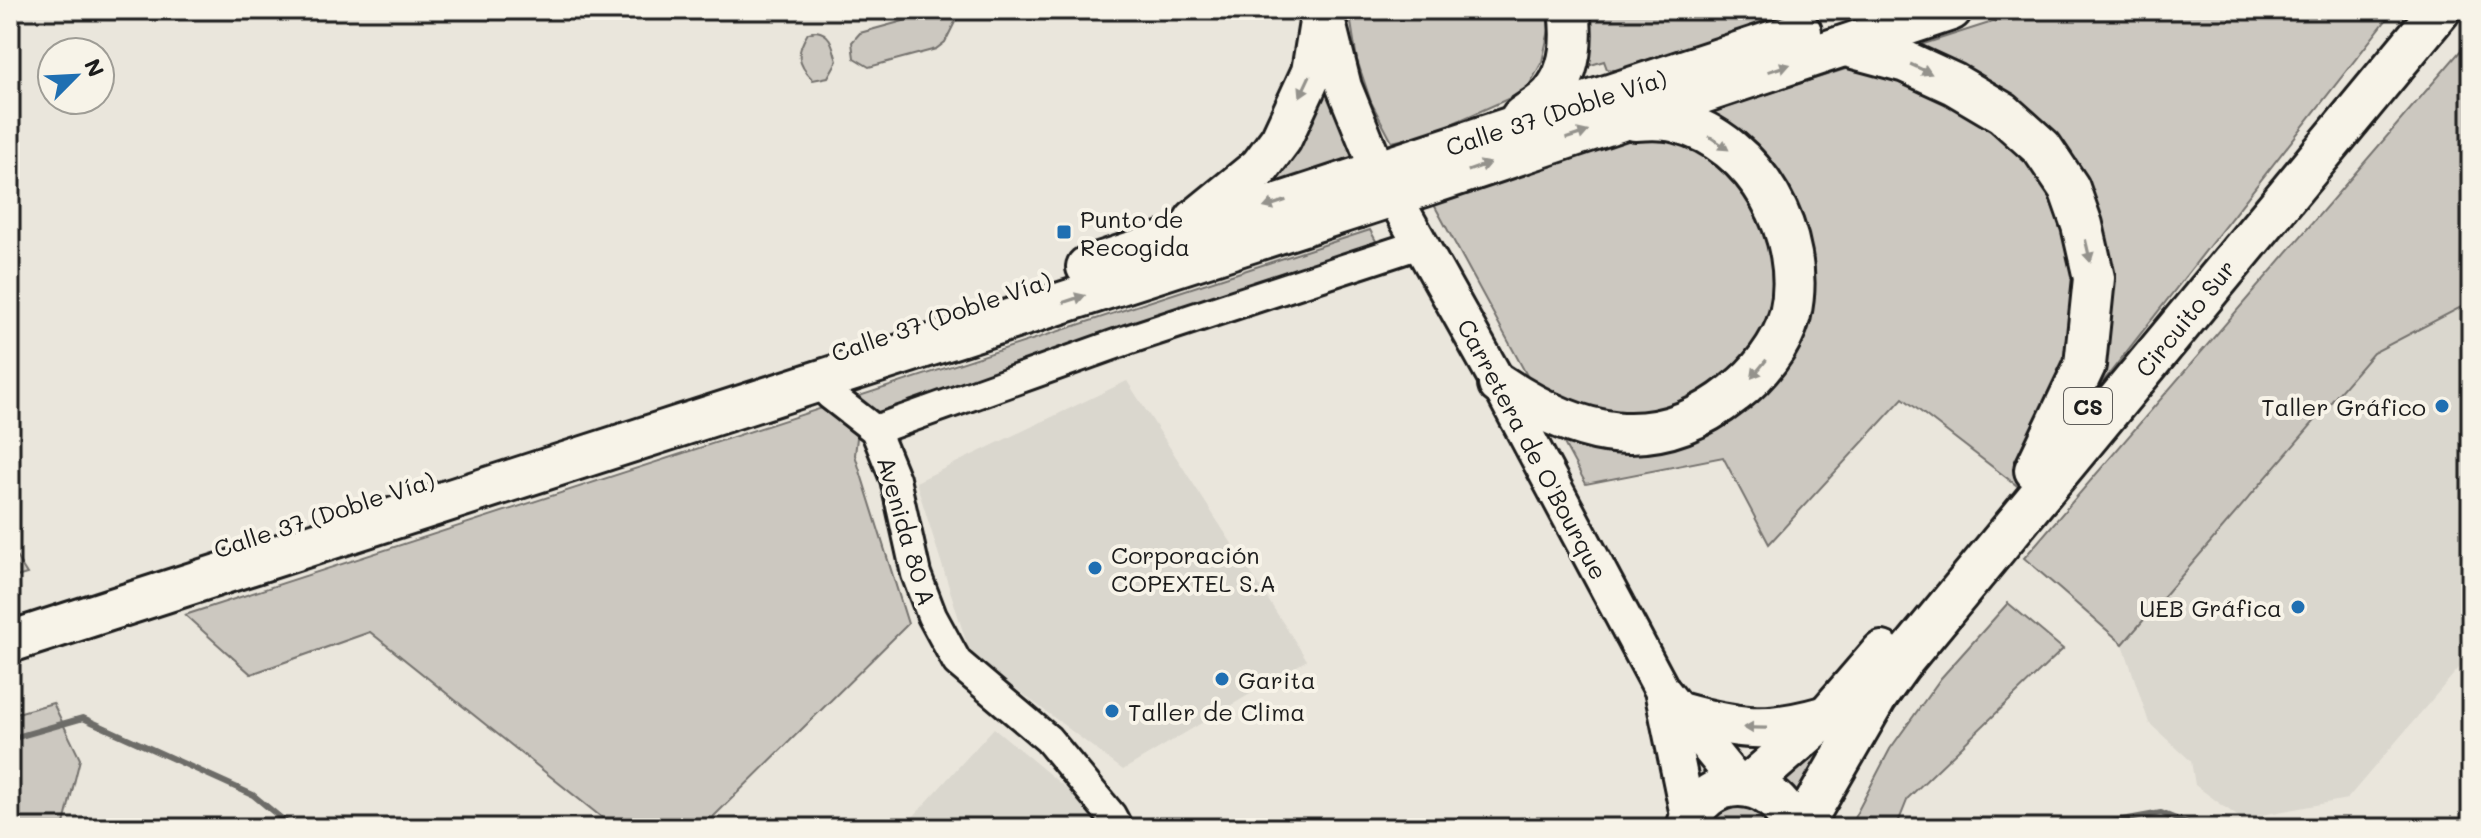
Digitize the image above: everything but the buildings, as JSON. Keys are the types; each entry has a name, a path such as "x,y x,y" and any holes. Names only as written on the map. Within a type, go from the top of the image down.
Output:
{"highway":[{"path":"1175,236 1260,167 1281,139 1312,72 1324,10"},
{"path":"1510,126 1551,94 1565,70 1573,40 1569,10"},
{"name":"Calle 37 (Doble Vía)","path":"10,615 786,367 1175,236 1870,10"},
{"name":"Calle 37 (Doble Vía)","path":"10,642 1424,186 1951,10"},
{"name":"Circuito Sur","path":"1801,828 1840,728 2035,470 2411,10"},
{"name":"Circuito Sur","path":"1743,786 1840,728 1876,698 1901,663 2440,10"},
{"path":"1846,46 1906,62 1954,84 2003,113 2042,148 2069,188 2082,225 2094,278 2085,365 2035,470"},
{"path":"1499,384 1532,406 1588,427 1626,435 1651,432 1684,424 1714,410 1748,383 1772,353 1789,316 1793,277 1786,235 1775,205 1741,158 1709,135 1677,122 1652,119 1619,121"},
{"path":"1672,702 1743,728 1840,728 1819,828"},
{"path":"1743,786 1762,790 1775,799 1786,811 1792,828"},
{"name":"CS","path":"1688,824 1697,806 1709,795 1723,788 1743,786"}],"main road":[{"path":"1324,10 1344,87 1370,151"},
{"name":"Carretera de O'Bourque","path":"1401,209 1672,702 1743,786"},
{"name":"Carretera de O'Bourque","path":"1672,702 1688,824"}],"street":[{"path":"875,430 1127,340 1420,244"},
{"name":"Avenida 80 A","path":"817,381 875,430 895,479 916,574 932,616 957,662 1048,739 1111,815 1118,828"}],"shaded area":[{"path":"943,10 961,10 945,42 936,49 869,67 854,58 852,42 860,33"},
{"path":"1349,10 1547,10 1549,30 1542,62 1526,91 1431,133 1392,142 1371,102 1357,60"},
{"path":"1585,10 1819,10 1641,74 1607,69 1604,61 1581,68"},
{"path":"2030,10 2394,10 2020,488 1903,398 1769,544 1723,457 1586,484 1432,201"},
{"path":"816,31 829,38 837,61 828,77 813,80 803,68 800,52 808,33"},
{"path":"2462,49 2471,99 2471,302 2373,353 2123,644 2024,558"},
{"path":"1321,84 1358,157 1256,192"},
{"path":"1370,230 1382,252 858,429 855,455 908,624 702,828 615,828 370,632 251,674 185,615"},
{"path":"2471,302 2471,654 2347,799 2241,819 2195,785 2191,761 2149,723 2123,644 2373,353"},
{"name":"Corporación COPEXTEL S.A","path":"1127,381 1307,660 1123,770 970,654 916,482"},
{"path":"10,547 27,574 10,579"},
{"path":"2008,603 2063,649 1908,798 1896,828 1851,828 1890,749 1941,678"},
{"path":"1867,686 1801,808 1782,782"},
{"path":"53,703 80,759 63,828 10,828 10,715"},
{"path":"994,728 1098,815 1104,828 903,828"},
{"path":"1745,798 1779,828 1701,828 1708,813"}],"waterway":[{"path":"10,739 83,718 253,795 293,828"},
{"path":"2079,828 2161,813 2199,828"}],"place":[{"name":"Punto de Recogida","path":"1064,232"},
{"name":"Taller Gráfico","path":"2442,406"},
{"name":"Corporación COPEXTEL S.A","path":"1095,568"},
{"name":"UEB Gráfica","path":"2298,607"},
{"name":"Garita","path":"1222,679"},
{"name":"Taller de Clima","path":"1112,711"}]}
